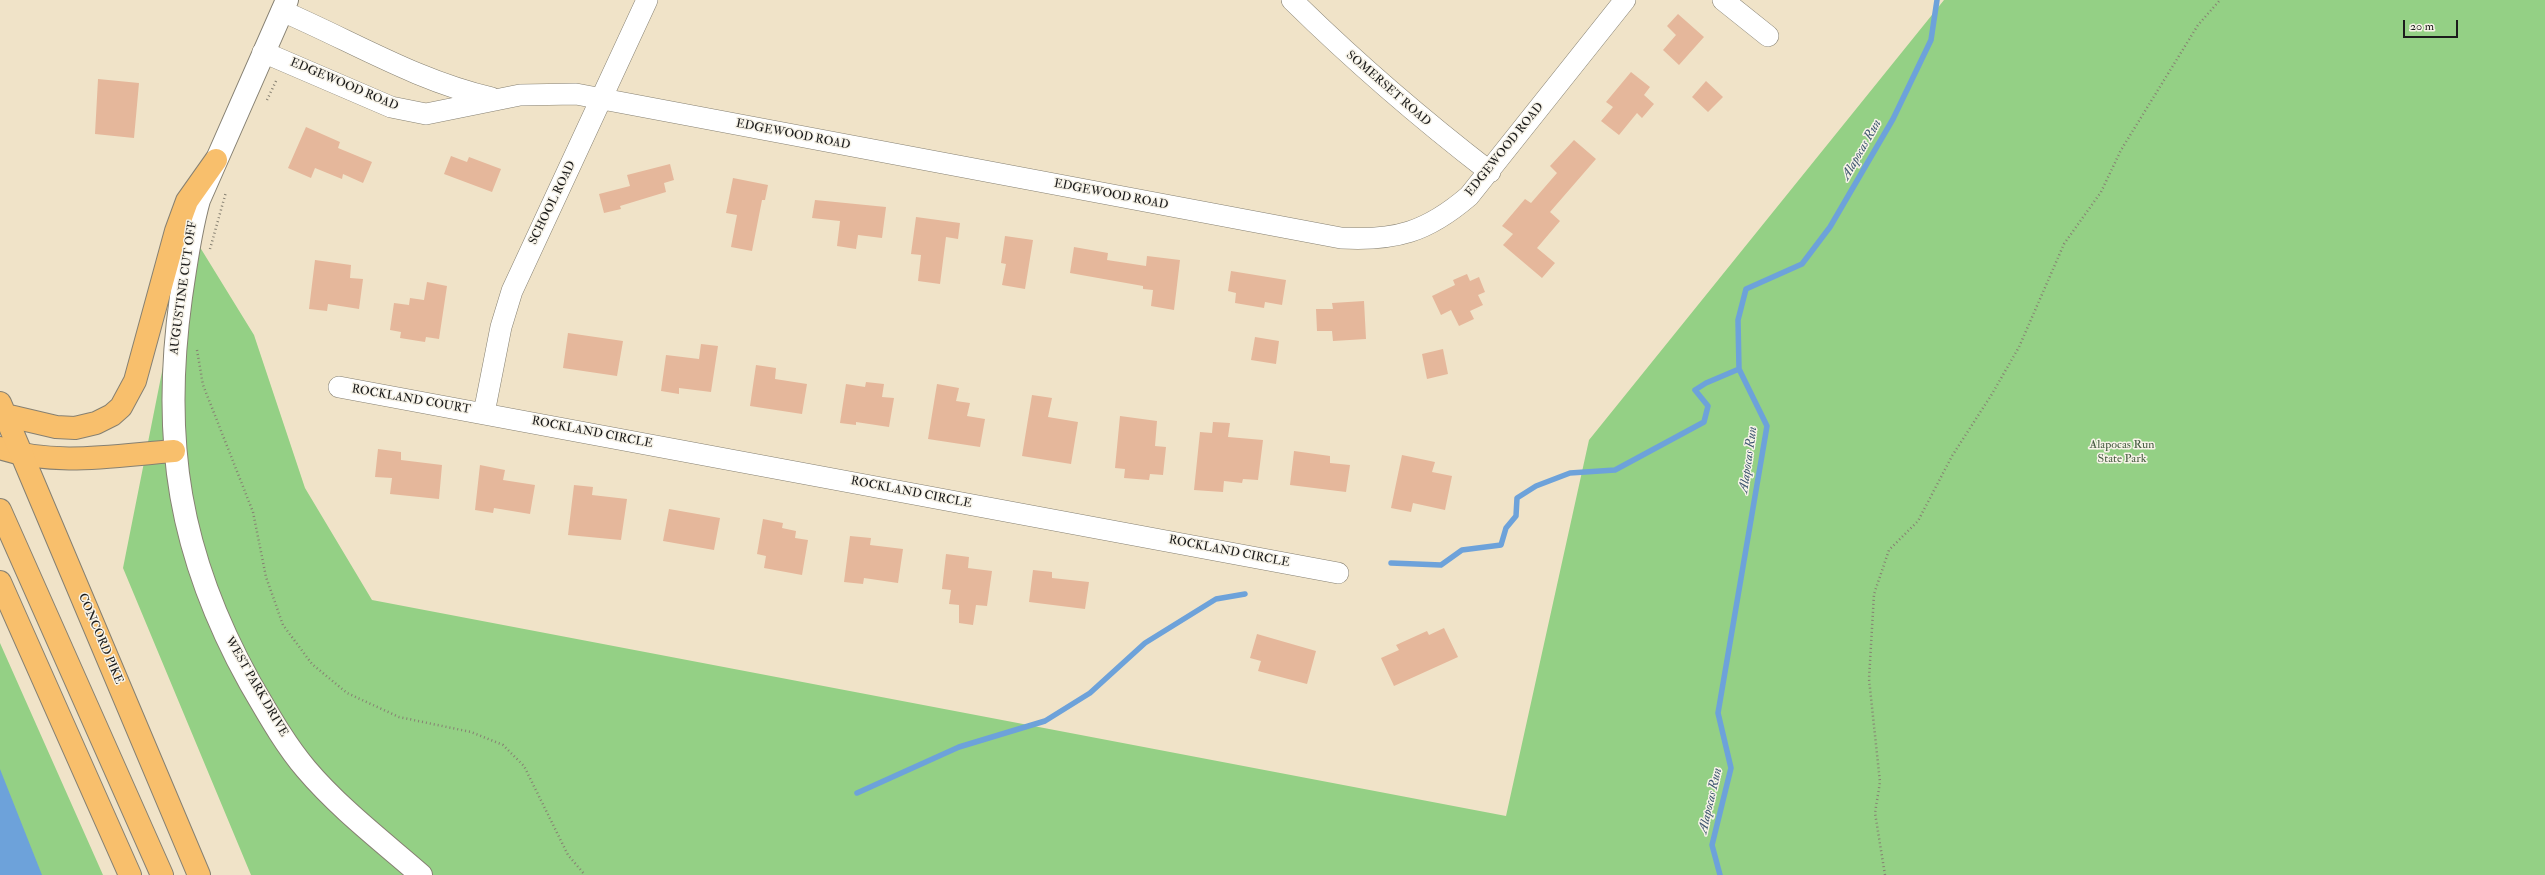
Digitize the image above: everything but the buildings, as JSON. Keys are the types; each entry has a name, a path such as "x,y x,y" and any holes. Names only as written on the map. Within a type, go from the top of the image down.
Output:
{"main road":[{"path":"2,409 49,425 75,428 96,423 112,415 122,407 135,381 178,225 187,201 216,160"},
{"name":"CONCORD PIKE","path":"2,409 199,875"},
{"path":"0,448 22,454 50,458 174,451"},
{"path":"0,510 162,875"},
{"path":"0,582 130,875"}],"street":[{"name":"SCHOOL ROAD","path":"484,413 501,327 512,291 647,0"},
{"name":"SOMERSET ROAD","path":"1292,0 1378,82 1430,126 1490,172"},
{"name":"EDGEWOOD ROAD","path":"263,52 391,107 408,112 426,114 497,100 550,93 576,94 1341,238 1370,239 1394,237 1416,231 1454,209 1469,196 1490,172 1625,0"},
{"path":"1723,0 1768,36"},
{"name":"EDGEWOOD ROAD","path":"284,6 421,76 461,91 497,100"},
{"name":"AUGUSTINE CUT OFF","path":"174,451 172,408 175,339 190,231 199,200 284,6"},
{"name":"ROCKLAND COURT","path":"339,387 484,413"},
{"name":"ROCKLAND CIRCLE","path":"484,413 1338,573"},
{"name":"WEST PARK DRIVE","path":"174,451 179,493 196,560 229,642 267,712 306,769 346,810 421,875"}],"path":[{"path":"1885,875 1874,813 1880,782 1869,679 1874,594 1889,550 1918,521 1952,456 2020,347 2064,244 2101,192 2121,150 2198,25 2220,0"},
{"path":"265,103 286,61"},
{"path":"210,250 228,185"},
{"path":"196,347 203,385 253,512 266,577 287,630 312,664 347,693 399,717 471,732 504,745 524,766 568,855 585,875"}],"green space":[{"name":"Alapocas Run State Park","path":"1944,0 2545,0 2545,875 251,875 123,568 190,231 254,335 305,488 372,600 1506,816 1589,440"},
{"path":"0,643 103,875 0,875"}],"water":[{"path":"0,769 42,875 0,875"}],"waterway":[{"name":"Alapocas Run","path":"1720,875 1712,845 1731,768 1718,713 1767,426 1739,369 1738,320 1746,289 1802,264 1830,227 1893,119 1931,40 1937,0"},
{"path":"1391,563 1441,565 1462,550 1501,545 1506,528 1516,516 1517,498 1536,486 1570,473 1615,470 1704,422 1708,406 1695,390 1706,383 1739,369"},
{"path":"857,793 959,747 1045,721 1090,693 1145,643 1216,599 1245,594"}]}
